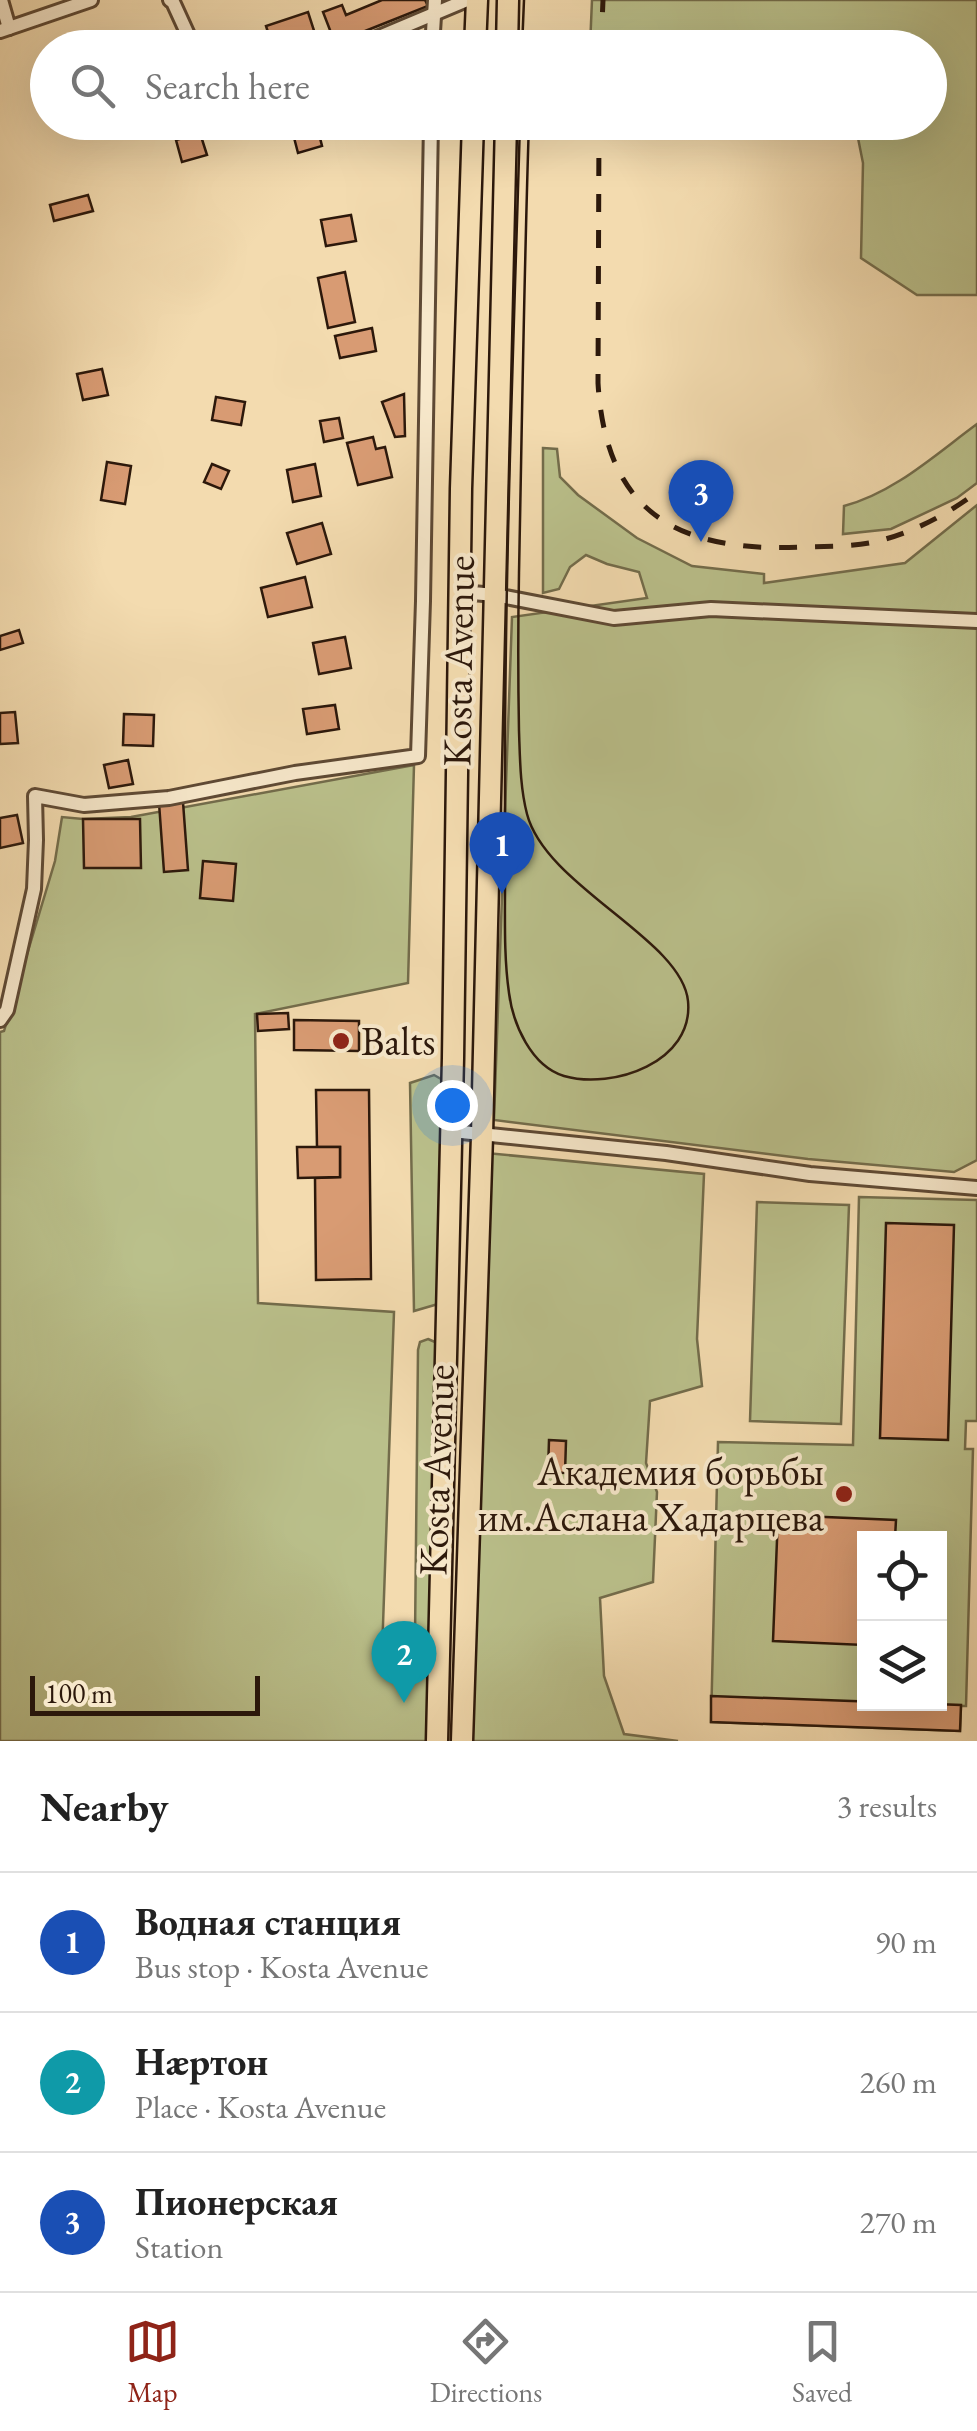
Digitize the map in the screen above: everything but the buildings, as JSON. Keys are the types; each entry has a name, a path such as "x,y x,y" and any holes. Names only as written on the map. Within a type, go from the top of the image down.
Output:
{"main road":[{"path":"476,30 477,0"},
{"path":"508,0 508,30"},
{"name":"Kosta Avenue","path":"437,1741 452,1132 461,489 472,140"},
{"name":"Kosta Avenue","path":"462,1741 482,1136 506,140"}],"street":[{"path":"1,0 4,30 91,0"},
{"path":"170,0 186,30"},
{"path":"389,30 435,7 466,0"},
{"path":"0,1020 7,1010 34,888 34,796 84,805 170,798 295,773 418,756 431,140"},
{"path":"462,592 614,618 712,609 977,621"},
{"path":"452,1132 666,1153 810,1174 977,1188"}],"green space":[{"path":"592,0 977,0 977,295 917,295 861,258 863,163 858,140 947,140 947,30 591,30"},
{"path":"977,424 977,483 957,498 891,529 843,534 844,506 897,482"},
{"path":"543,448 557,449 560,477 578,495 637,538 692,566 764,574 764,583 905,563 977,505 977,1160 954,1172 808,1159 494,1120 512,617 647,598 639,572 586,555 570,567 559,589 543,593"},
{"path":"414,765 408,983 255,1014 258,1303 394,1312 382,1653 429,1656 427,1741 0,1741 0,1032 4,1031 55,861 62,817 131,817"},
{"path":"434,1075 441,1079 442,1086 438,1304 414,1311 410,1083"},
{"path":"486,1153 704,1174 697,1339 702,1386 650,1401 646,1463 657,1492 653,1582 600,1598 604,1676 624,1734 678,1741 470,1741"},
{"name":"Академия борьбы им.Аслана Хадарцева","path":"859,1197 977,1200 977,1421 966,1421 965,1449 973,1449 966,1706 961,1706 960,1731 711,1722 718,1442 853,1445"},
{"path":"757,1202 849,1205 841,1424 750,1421"},
{"path":"428,1339 437,1348 429,1637 427,1641 418,1641 418,1350 420,1342"}],"tram line":[{"path":"523,30 524,0"},
{"path":"519,140 506,664 507,980 519,1030 533,1054 564,1076 605,1079 647,1067 664,1055 678,1040 686,1022 688,1001 680,978 663,956 559,865 539,840 525,804 518,632 528,140"}],"railway":[{"path":"602,30 603,0"},
{"path":"599,140 598,383 604,429 616,466 635,495 659,518 688,533 722,543 762,547 844,546 895,536 932,520 977,492"}],"place":[{"name":"Пионерская","path":"701,542"},
{"name":"Водная станция","path":"502,894"},
{"name":"Balts","path":"341,1041"},
{"name":"Академия борьбы им.Аслана Хадарцева","path":"844,1494"},
{"name":"Нæртон","path":"404,1703"}]}
